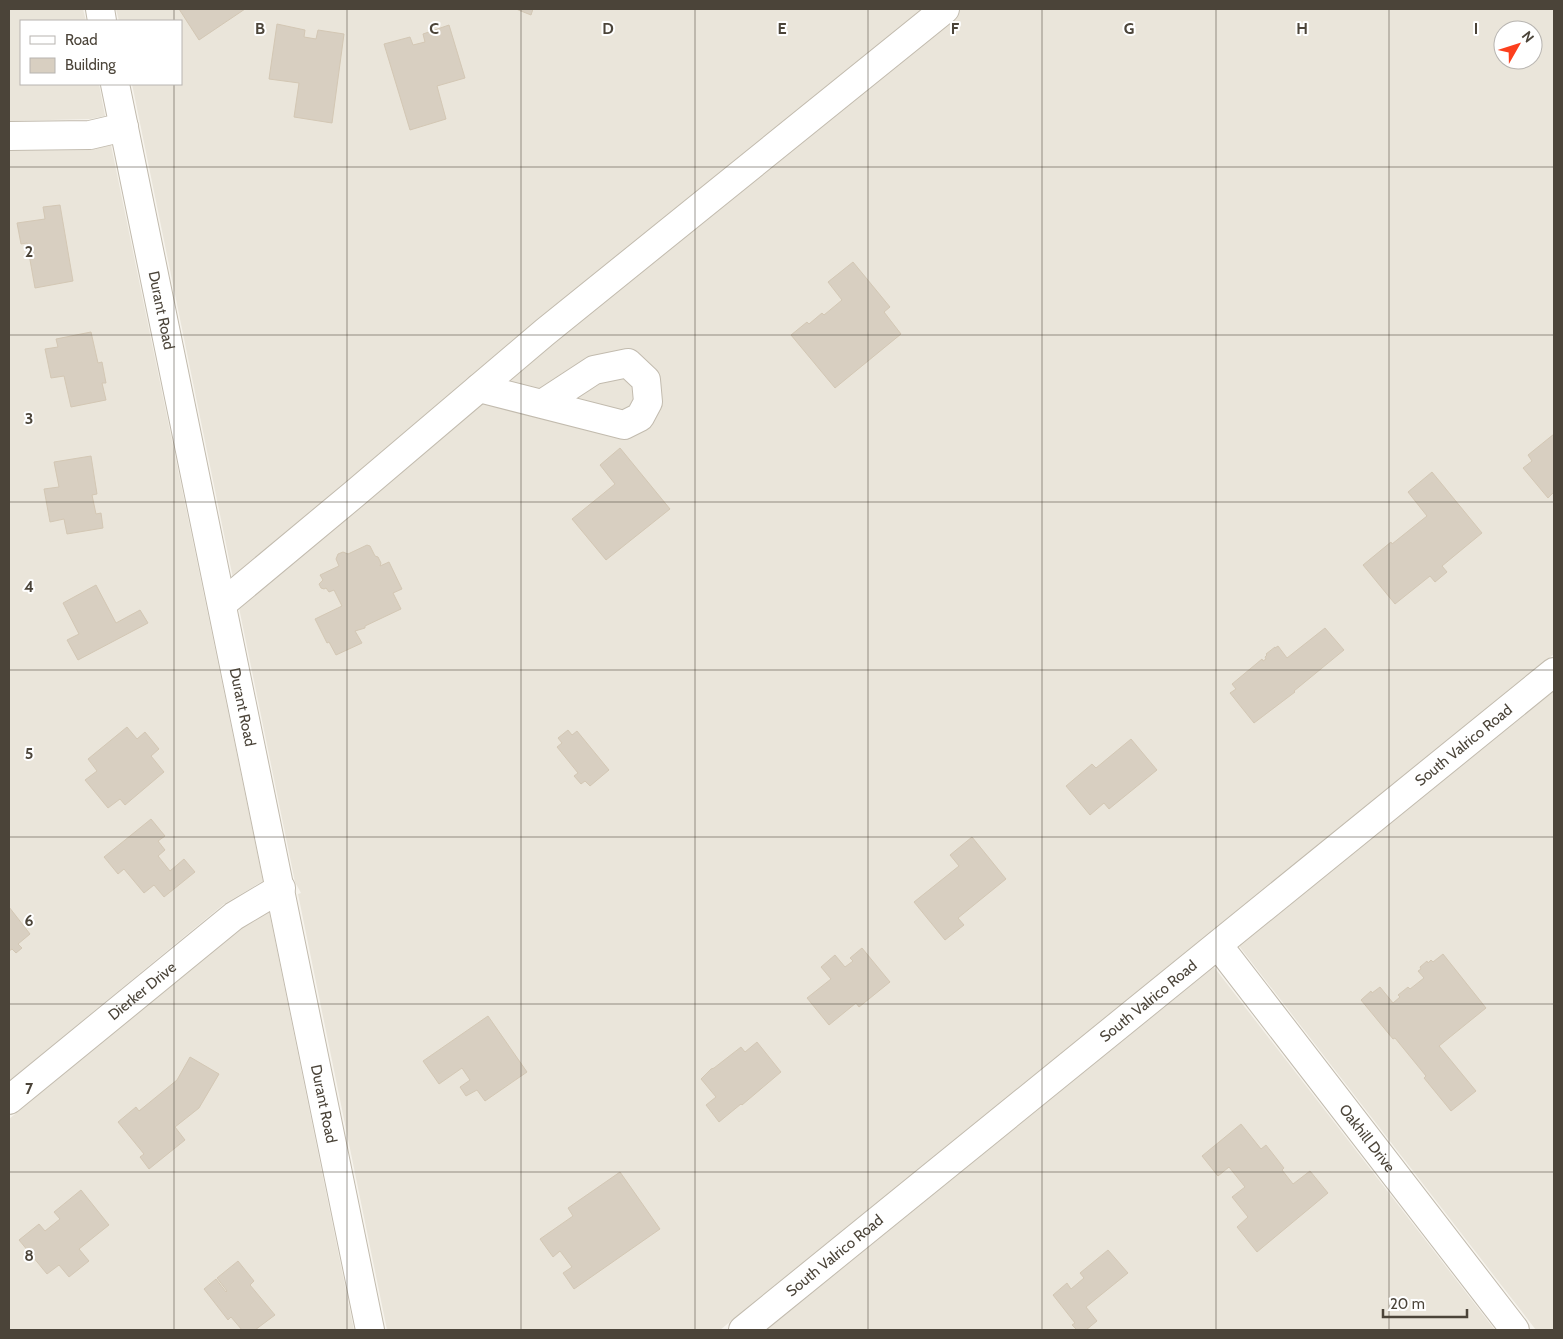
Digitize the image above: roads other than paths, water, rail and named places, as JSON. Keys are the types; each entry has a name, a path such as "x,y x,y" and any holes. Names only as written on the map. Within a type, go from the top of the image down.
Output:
{"street":[{"path":"222,604 545,332 946,9"},
{"name":"Durant Road","path":"115,85 370,1330"},
{"path":"9,136 90,134 124,127"},
{"path":"479,388 542,404"},
{"name":"South Valrico Road","path":"743,1330 1554,672"},
{"name":"Dierker Drive","path":"9,1100 234,916 280,888"},
{"name":"Oakhill Drive","path":"1218,945 1515,1330"}]}
